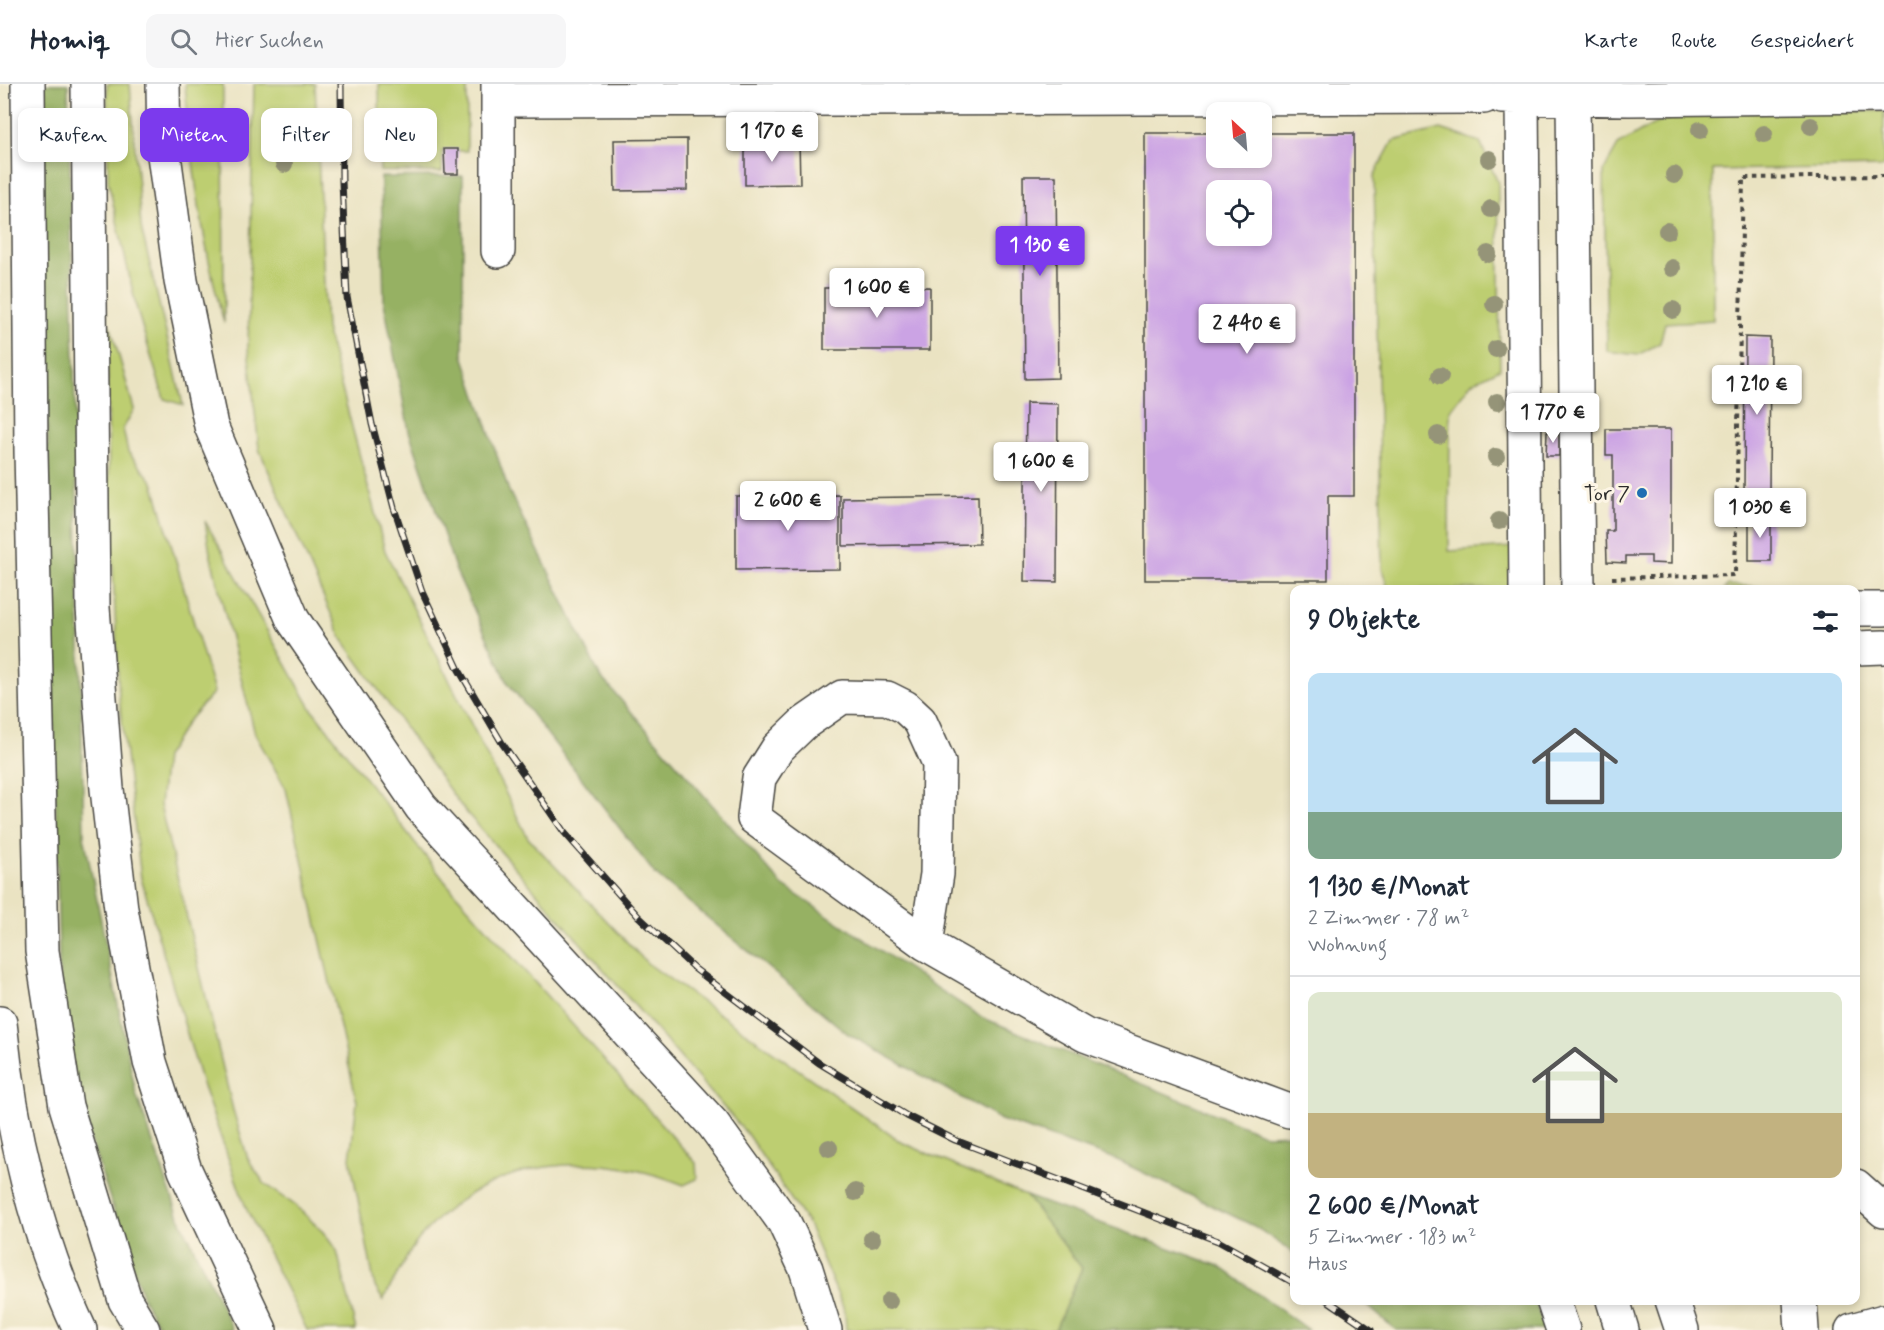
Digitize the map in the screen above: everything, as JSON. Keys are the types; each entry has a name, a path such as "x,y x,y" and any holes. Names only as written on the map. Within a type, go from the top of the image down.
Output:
{"street":[{"path":"28,84 31,451 42,951 66,1106 125,1300 143,1330"},
{"path":"88,84 93,608 107,789 121,909 150,1062 185,1170 260,1330"},
{"path":"163,84 165,155 181,281 211,426 293,620 421,807 713,1124 784,1222 806,1269 825,1330"},
{"path":"498,251 498,92 1484,91 1522,97 1574,98 1629,92 1884,96"},
{"path":"1522,97 1527,585"},
{"path":"1574,98 1578,584"},
{"path":"1860,609 1884,609"},
{"path":"1860,648 1884,647"},
{"path":"926,944 937,874 939,764 920,722 905,707 887,698 842,697 803,724 778,748 759,778 754,818 926,944 1085,1035 1290,1111"},
{"path":"0,1023 5,1074 29,1186 69,1306 80,1330"},
{"path":"1860,1190 1884,1211"},
{"path":"1555,1305 1563,1330"},
{"path":"1614,1305 1622,1330"},
{"path":"1674,1305 1682,1330"},
{"path":"1800,1305 1802,1330"},
{"path":"1852,1330 1884,1321"}],"path":[{"path":"1578,584 1735,575 1743,178 1884,176"}],"green space":[{"path":"40,84 68,84 69,108 41,108"},
{"path":"107,84 130,84 141,227 183,405 164,399 137,310 108,181 108,162 128,162 128,108 107,108"},
{"path":"185,84 223,84 223,108 187,108"},
{"path":"254,84 315,84 316,108 261,108 261,162 319,162 326,329 385,551 528,838 647,963 901,1142 1026,1196 1082,1268 1055,1330 846,1330 845,1312 808,1224 747,1134 461,806 342,639 259,449 248,348"},
{"path":"379,84 467,84 467,151 442,151 442,172 380,171 380,162 437,162 437,108 379,108"},
{"path":"1690,111 1884,111 1884,167 1713,170 1713,320 1665,323 1660,343 1638,355 1607,351 1604,170 1618,145 1652,125"},
{"path":"1441,129 1480,142 1498,183 1500,369 1471,383 1450,411 1449,551 1513,547 1513,585 1387,585 1382,569 1374,176 1393,141"},
{"path":"42,162 70,162 84,836 136,1094 179,1217 233,1330 161,1330 144,1301 61,1051"},
{"path":"193,162 223,162 224,323 216,293"},
{"path":"463,176 463,355 509,491 600,676 782,885 981,1017 1266,1135 1290,1134 1290,1250 1254,1226 1113,1158 1001,1120 848,1034 655,874 508,683 456,571 409,431 384,303 381,177"},
{"path":"107,324 111,328 134,409 123,429 128,452 153,482 214,692 187,722 165,757 160,805 233,1110 248,1159 264,1183 296,1206 323,1232 337,1251 356,1330 307,1330 246,1208 202,1084 141,878 119,697 109,483"},
{"path":"205,521 311,708 447,884 696,1163 697,1179 684,1185 650,1174 615,1167 580,1164 546,1167 512,1175 480,1188 451,1208 424,1233 407,1257 383,1300 375,1287 350,1158 357,1102 286,789 255,734 210,553"},
{"path":"1026,1196 1219,1266 1308,1330 1055,1330 1082,1268"},
{"path":"1367,1305 1536,1305 1545,1330 1396,1330"}],"building":[{"path":"1145,133 1206,133 1206,168 1272,168 1272,133 1354,133 1354,496 1328,496 1328,580 1145,580"},
{"path":"687,139 687,190 615,191 614,140"},
{"path":"799,140 800,184 745,185 745,141"},
{"path":"444,149 458,149 458,174 445,174"},
{"path":"1023,176 1056,176 1058,378 1025,379"},
{"path":"930,287 930,350 824,350 824,288"},
{"path":"1745,337 1770,338 1769,494 1744,494"},
{"path":"1026,403 1058,404 1057,582 1024,581"},
{"name":"Tor 7","path":"1606,429 1671,429 1671,564 1651,563 1651,556 1626,556 1626,563 1607,562 1606,531 1613,531 1613,455 1606,455"},
{"path":"1547,432 1559,432 1559,456 1546,456"},
{"path":"840,495 840,569 736,570 736,496"},
{"path":"978,496 979,544 843,546 843,498"},
{"path":"1749,518 1771,518 1771,561 1749,561"}],"railway":[{"path":"341,84 347,297 372,424 394,508 422,591 459,670 502,743 564,832 638,916 695,969 819,1063 907,1116 955,1140 1218,1241 1290,1281"},
{"path":"1334,1305 1371,1330"}],"place":[{"name":"Tor 7","path":"1642,493"}]}
